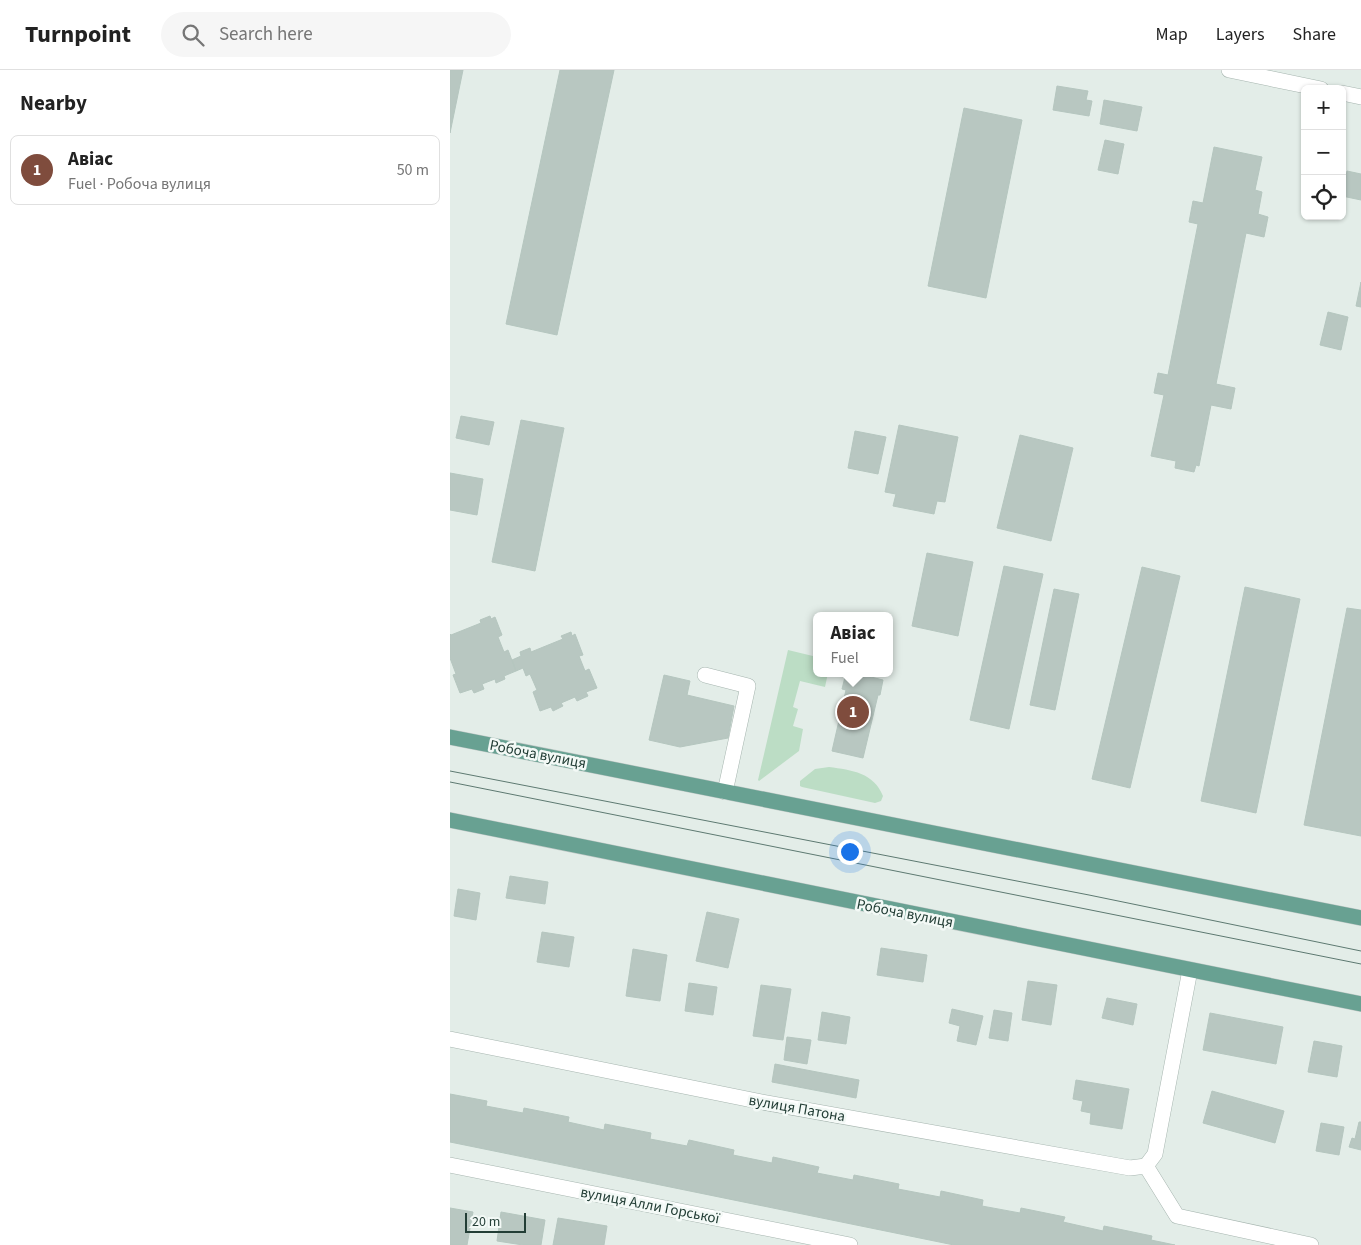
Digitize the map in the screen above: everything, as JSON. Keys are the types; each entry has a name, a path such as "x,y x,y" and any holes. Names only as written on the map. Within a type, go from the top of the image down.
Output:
{"main road":[{"name":"Робоча вулиця","path":"450,737 1361,918"},
{"name":"Робоча вулиця","path":"450,820 1361,1004"}],"street":[{"path":"1229,70 1302,85"},
{"path":"1346,94 1361,97"},
{"path":"705,675 748,686 725,792"},
{"path":"1190,970 1155,1154 1146,1166 1177,1216 1311,1245"},
{"name":"вулиця Патона","path":"450,1039 762,1102 1130,1168 1146,1166"},
{"name":"вулиця Алли Горської","path":"450,1164 850,1245"}],"green space":[{"path":"788,650 813,656 813,677 827,677 825,687 800,681 793,707 798,709 793,726 803,729 799,751 758,780"},
{"path":"829,767 854,771 868,778 879,788 883,796 881,801 875,803 800,786 800,781 815,769"}],"building":[{"path":"450,70 463,70 450,133"},
{"path":"560,70 614,70 557,335 506,324"},
{"path":"1057,86 1088,91 1086,100 1092,101 1089,116 1053,110"},
{"path":"1104,100 1142,107 1137,131 1100,124"},
{"path":"964,108 1022,120 986,298 928,286"},
{"path":"1105,140 1124,144 1118,174 1098,170"},
{"path":"1214,147 1262,157 1255,190 1262,192 1258,214 1268,217 1264,237 1246,233 1216,384 1235,388 1231,409 1211,405 1199,466 1196,465 1194,472 1175,468 1176,461 1151,456 1164,395 1154,393 1158,373 1168,375 1198,224 1189,222 1193,201 1203,203"},
{"path":"1347,171 1361,174 1361,200 1346,197"},
{"path":"1361,282 1361,307 1356,306"},
{"path":"1328,312 1348,317 1341,350 1320,345"},
{"path":"461,416 494,422 489,445 456,438"},
{"path":"521,420 564,428 535,571 492,562"},
{"path":"899,425 958,437 945,502 937,501 934,514 893,506 896,494 885,492"},
{"path":"855,431 886,437 878,474 848,468"},
{"path":"1020,435 1073,448 1051,541 997,528"},
{"path":"450,473 483,479 477,515 450,510"},
{"path":"927,553 973,562 958,636 912,626"},
{"path":"1004,566 1043,574 1009,729 970,720"},
{"path":"1142,567 1180,576 1130,788 1092,779"},
{"path":"1245,587 1300,599 1256,813 1201,801"},
{"path":"1054,589 1079,594 1055,710 1030,705"},
{"path":"1347,608 1361,610 1361,836 1304,825"},
{"path":"490,616 491,619 495,617 502,635 498,637 504,652 508,650 516,671 504,676 505,679 496,683 495,679 482,684 484,689 474,693 472,689 460,693 453,675 456,674 450,658 450,634 481,623 480,620"},
{"path":"571,632 572,636 575,634 583,655 579,656 585,671 589,669 597,688 586,692 588,696 577,701 575,697 561,703 563,706 553,711 551,707 540,711 533,692 537,690 530,674 526,676 523,668 516,671 512,660 521,656 520,652 530,648 531,652 563,639 561,636"},
{"path":"664,675 690,681 687,695 734,706 728,738 680,747 649,740"},
{"path":"845,677 871,677 883,680 863,758 832,751 846,690 842,689"},
{"path":"510,876 548,882 545,904 506,898"},
{"path":"458,889 480,893 476,920 454,916"},
{"path":"707,912 739,919 728,968 696,961"},
{"path":"542,932 574,937 569,967 537,962"},
{"path":"881,948 927,955 923,982 877,975"},
{"path":"633,949 667,955 660,1001 626,996"},
{"path":"1028,981 1057,985 1051,1025 1022,1020"},
{"path":"689,983 717,987 713,1015 685,1011"},
{"path":"761,985 791,989 783,1040 753,1036"},
{"path":"1107,998 1137,1004 1133,1025 1102,1018"},
{"path":"952,1009 983,1016 976,1045 957,1041 960,1026 949,1023"},
{"path":"994,1010 1012,1013 1008,1041 989,1038"},
{"path":"822,1012 850,1017 846,1044 818,1040"},
{"path":"1210,1013 1283,1027 1276,1064 1203,1050"},
{"path":"787,1037 811,1040 807,1064 784,1060"},
{"path":"1314,1041 1342,1046 1337,1077 1308,1072"},
{"path":"775,1064 859,1080 856,1098 772,1082"},
{"path":"1076,1080 1129,1089 1122,1129 1090,1124 1091,1113 1081,1111 1083,1101 1073,1099"},
{"path":"1212,1091 1284,1111 1275,1143 1203,1123"},
{"path":"450,1094 487,1101 486,1106 523,1113 524,1108 569,1117 568,1122 604,1130 605,1124 651,1133 650,1139 687,1146 689,1140 734,1150 733,1155 772,1163 773,1157 819,1167 817,1173 853,1180 854,1175 899,1184 898,1189 940,1197 941,1191 983,1200 982,1206 1020,1213 1021,1208 1065,1217 1063,1222 1103,1231 1104,1226 1152,1236 1151,1240 1175,1245 954,1245 450,1142"},
{"path":"1359,1122 1361,1122 1361,1150 1349,1147 1352,1138 1355,1139"},
{"path":"1321,1123 1344,1127 1339,1155 1316,1151"},
{"path":"450,1208 473,1212 467,1245 450,1245"},
{"path":"501,1212 545,1220 541,1245 523,1245 497,1241"},
{"path":"558,1218 607,1226 604,1245 553,1245"}],"tram line":[{"path":"450,771 1089,895 1361,951"},
{"path":"450,782 1361,964"}],"place":[{"name":"Авіас","path":"853,712"}]}
